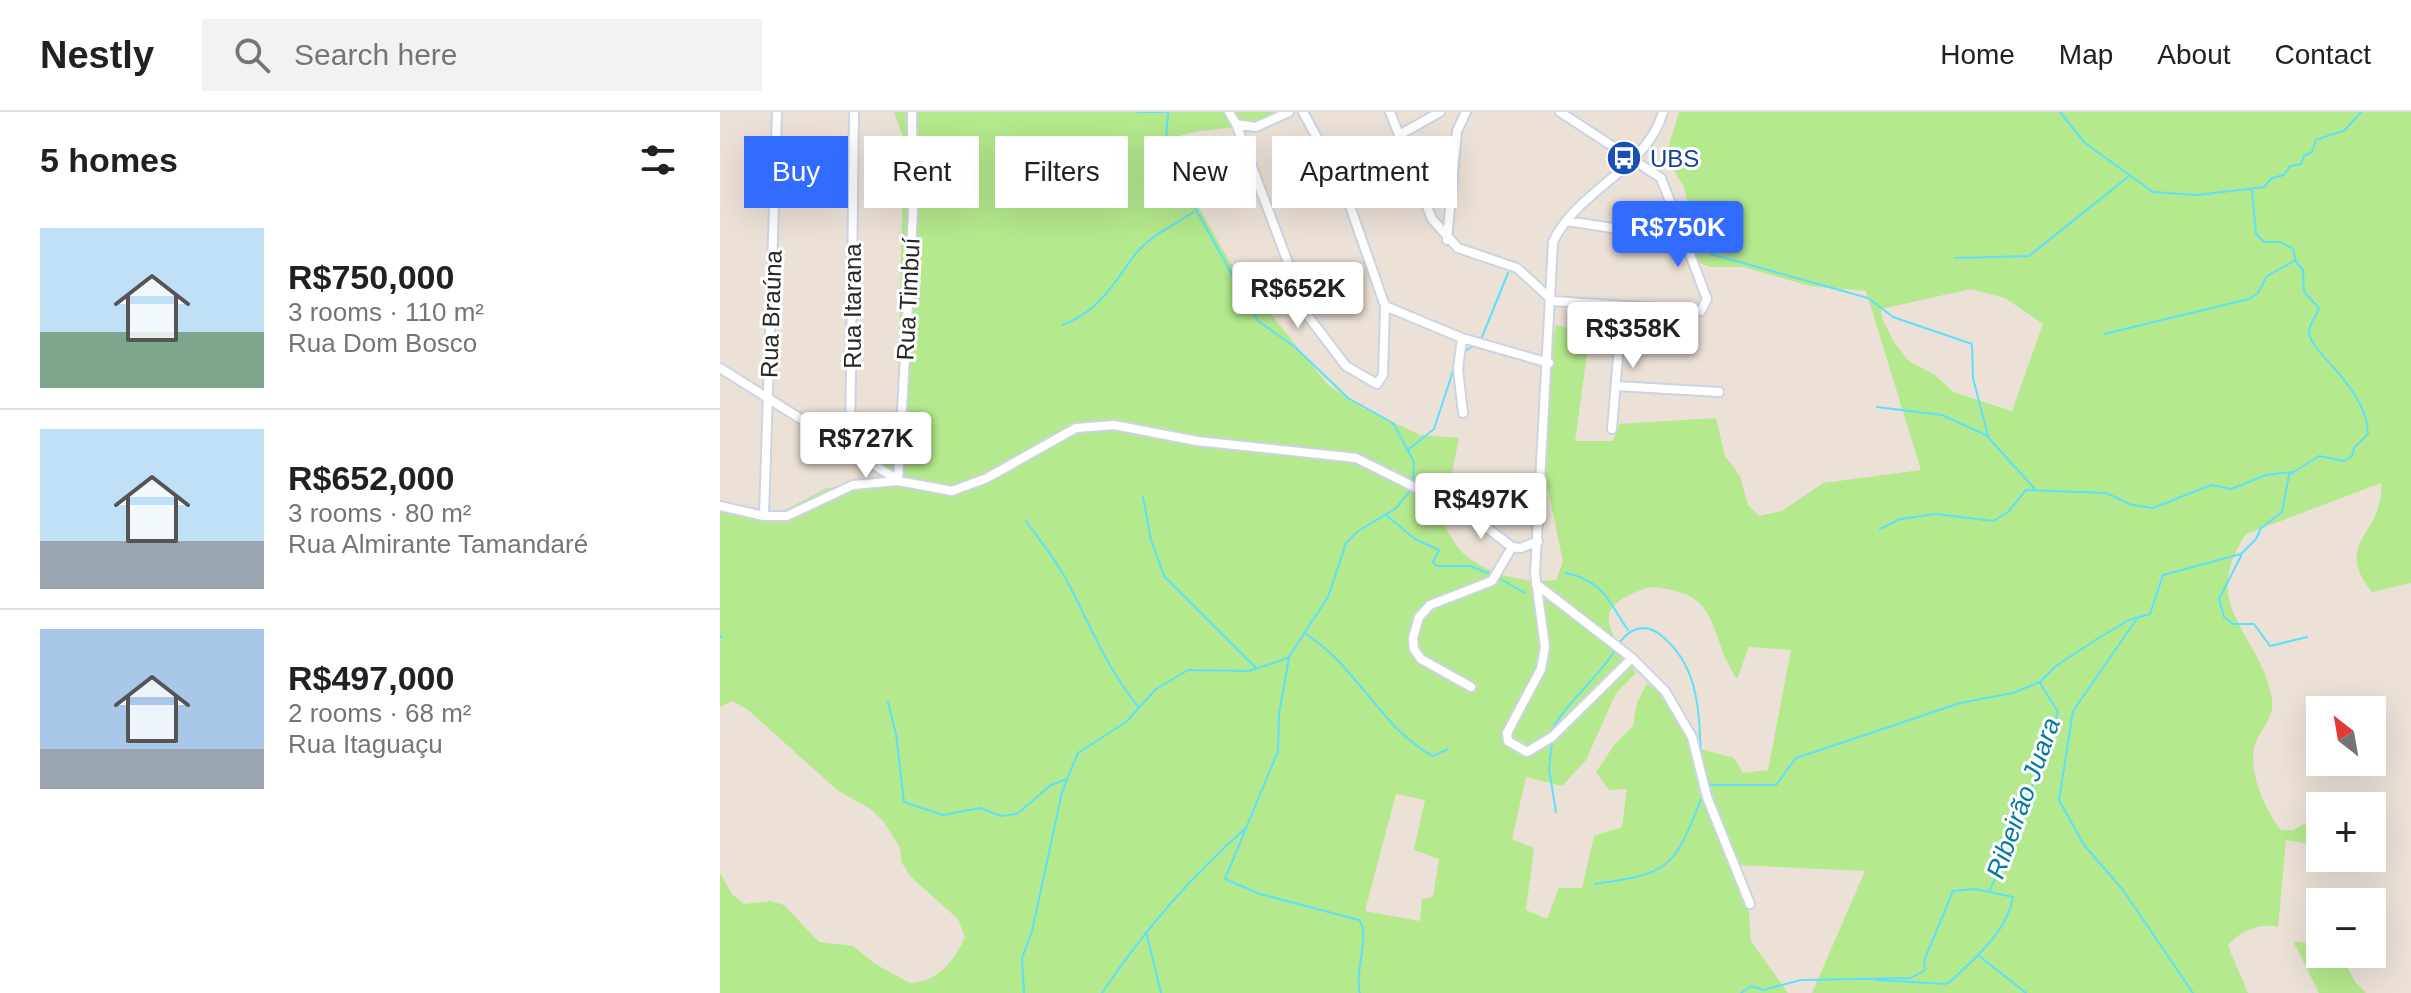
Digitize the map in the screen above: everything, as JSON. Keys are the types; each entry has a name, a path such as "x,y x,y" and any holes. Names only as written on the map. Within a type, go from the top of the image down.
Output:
{"street":[{"name":"Rua Braúna","path":"764,516 777,112"},
{"name":"Rua Itarana","path":"850,451 854,112"},
{"name":"Rua Timbuí","path":"898,481 913,213 912,112"},
{"path":"1229,112 1308,316 1346,366 1377,384 1383,375 1385,306 1342,183 1303,112"},
{"path":"1236,124 1256,127 1289,112"},
{"path":"1390,112 1432,219 1447,240 1467,252 1517,268 1553,301 1701,311 1707,299 1661,178 1560,112"},
{"path":"1401,134 1440,112"},
{"path":"1632,658 1548,741 1527,752 1512,744 1507,733 1544,658 1535,583 1553,301 1553,242 1567,221 1654,132 1663,112"},
{"path":"1447,240 1460,114"},
{"path":"1567,221 1625,230 1681,232"},
{"path":"1385,306 1462,338 1549,363"},
{"path":"1612,429 1622,308"},
{"path":"1462,338 1458,369 1463,413"},
{"path":"720,368 898,481"},
{"path":"1616,386 1719,392"},
{"path":"720,506 764,516 787,516 853,485 898,481 952,491 987,478 1059,436 1094,425 1212,443 1350,456 1478,519 1512,547 1524,548 1538,541"},
{"path":"1471,687 1421,659 1414,649 1413,638 1419,617 1430,605 1492,581 1512,547"},
{"path":"1535,583 1632,658 1665,691 1688,729 1707,797 1750,904"}],"green space":[{"path":"894,112 1278,112 1236,127 1180,136 1144,136 1144,208 1199,208 1233,267 1328,385 1363,408 1420,435 1459,438 1442,522 1461,551 1473,561 1496,573 1545,581 1556,580 1563,562 1540,451 1541,405 1556,325 1590,333 1575,441 1613,441 1619,424 1716,418 1725,456 1740,476 1748,505 1759,516 1782,511 1823,483 1921,470 1866,291 1810,286 1743,267 1710,267 1696,261 1681,224 1688,203 1684,187 1672,167 1669,145 1679,112 2411,112 2411,583 2372,592 2361,575 2358,549 2376,515 2381,483 2246,534 2233,560 2228,581 2236,619 2265,675 2272,699 2267,722 2255,744 2255,777 2269,812 2281,830 2293,830 2306,823 2306,844 2286,840 2278,927 2250,929 2237,936 2228,946 2248,993 1812,993 1865,871 1735,865 1748,899 1751,941 1788,993 720,993 720,873 732,894 744,904 770,901 784,905 819,942 853,946 875,964 910,983 928,979 944,969 965,937 958,919 911,877 902,863 900,848 884,822 872,810 837,790 747,709 732,701 720,707 720,503 781,512 827,488 872,483 883,468 897,417 902,208 979,208 979,136 903,136","holes":["1971,289 2005,298 2043,324 2012,411 1953,392 1935,375 1909,361 1895,344 1882,318 1881,309","1650,587 1674,590 1702,605 1737,679 1749,647 1791,650 1768,770 1743,773 1734,758 1700,749 1662,695 1647,683 1637,703 1633,726 1615,744 1596,772 1609,790 1627,789 1622,827 1594,836 1582,888 1559,888 1547,919 1526,910 1534,848 1512,839 1526,777 1562,786 1586,760 1616,693 1636,673 1612,633 1610,612 1616,603","1396,794 1425,800 1414,850 1439,859 1433,897 1422,899 1420,921 1365,911"]},
{"path":"2293,941 2306,943 2306,967"},
{"path":"2306,968 2348,968 2355,982 2366,993 2319,993"}],"waterway":[{"path":"1138,112 1168,112"},
{"path":"1168,112 1165,154 1258,321 1295,347 1348,398 1393,423 1414,462 1413,484"},
{"path":"2060,112 2085,143 2153,192 2197,195 2264,187 2272,178 2284,175 2290,166 2301,164 2304,156 2312,152 2316,140 2345,130 2361,112"},
{"path":"1955,258 2029,256 2128,177"},
{"name":"Ribeirão Juara","path":"1707,781 1711,785 1776,785 1796,758 1960,703 2013,693 2040,682 2056,666 2097,639 2129,620 2150,614 2163,575 2241,554 2256,539 2261,528 2282,512 2289,475 2319,456 2344,461 2352,456 2354,448 2368,434 2365,417 2349,386 2311,339 2309,331 2319,308 2304,292 2303,270 2296,262 2293,249 2281,242 2264,242 2256,234 2252,190"},
{"path":"1062,325 1096,304 1143,246 1194,212"},
{"path":"1711,254 1868,298 1893,317 1972,344 1973,378 1988,436"},
{"path":"2104,334 2249,299 2258,293 2267,276 2294,261"},
{"path":"1482,337 1508,273"},
{"path":"1464,352 1473,346"},
{"path":"1409,449 1434,429 1454,368"},
{"path":"1877,407 1942,415 1986,435 2035,489"},
{"path":"1880,529 1900,519 1936,514 1993,521 2008,512 2026,490 2106,493 2132,505 2153,508 2211,485 2231,489 2266,475 2293,472"},
{"path":"1024,993 1022,958 1032,931 1062,792 1078,753 1126,722 1156,689 1188,670 1249,671 1288,658 1328,597 1346,543 1358,531 1395,509 1411,490"},
{"path":"1143,497 1151,540 1164,576 1257,669"},
{"path":"1386,515 1415,539 1439,550 1433,562 1436,566 1470,566 1493,575"},
{"path":"1026,521 1064,575 1108,661 1139,708"},
{"path":"2241,556 2219,599 2224,617 2233,624 2254,624 2270,646 2307,637"},
{"path":"1566,573 1597,587 1628,630"},
{"path":"1499,578 1525,593"},
{"path":"2136,620 2073,711 2059,800 2084,845 2123,890 2193,993"},
{"path":"1620,642 1632,631 1647,628 1672,645 1682,659 1690,674 1698,707 1701,760"},
{"path":"1304,633 1339,662 1398,730 1415,744 1433,756 1448,749"},
{"path":"1553,730 1563,713 1615,650"},
{"path":"1289,658 1279,714 1278,751 1225,879 1260,894 1359,920 1363,934 1360,993"},
{"name":"Ribeirão Juara","path":"1990,890 2015,835 2058,712 2040,683"},
{"path":"888,702 896,734 904,802 943,815 980,808 1001,816 1017,814 1051,785 1067,779"},
{"path":"1552,742 1549,769 1556,812"},
{"path":"1595,884 1639,876 1666,864 1683,841 1701,799"},
{"path":"1102,993 1169,906 1206,865 1247,827"},
{"name":"Ribeirão Juara","path":"1741,993 1751,986 1763,990 1801,980 1911,978 1925,970 1924,961 1953,891 1975,889 2013,897 1997,933 1951,981 1945,984 1878,980"},
{"path":"1146,932 1161,993"},
{"path":"1978,955 2026,993"}],"place":[{"name":"UBS","path":"1624,158"}]}
